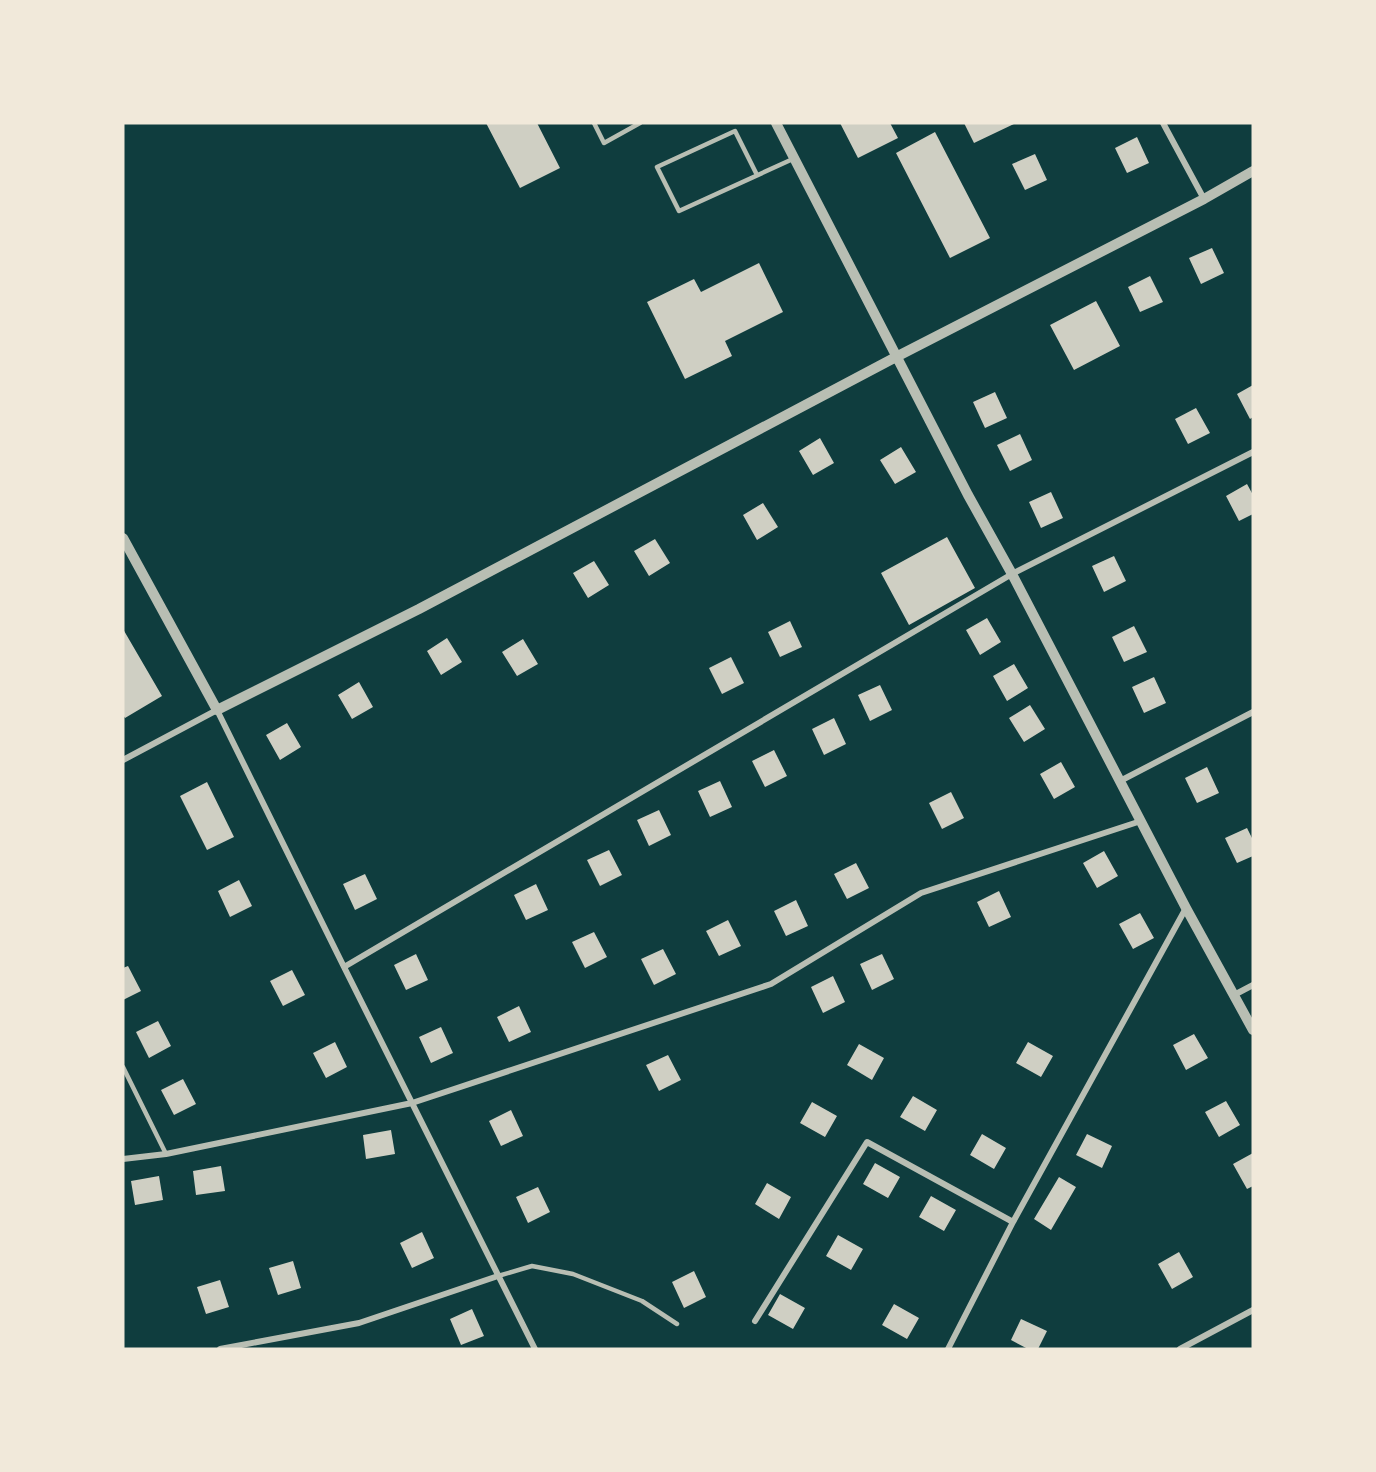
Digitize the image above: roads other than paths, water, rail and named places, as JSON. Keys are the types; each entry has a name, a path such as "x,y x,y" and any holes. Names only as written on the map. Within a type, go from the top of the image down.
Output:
{"street":[{"path":"776,123 968,495 1253,1030"},
{"path":"1163,123 1204,199"},
{"path":"123,760 419,609 896,357 1204,199 1253,171"},
{"path":"344,967 1012,574 1253,452"},
{"path":"123,538 218,710 535,1349"},
{"path":"1120,782 1253,712"},
{"path":"123,1159 166,1154 412,1103 771,984 921,893 1141,821"},
{"path":"948,1349 1013,1222 1186,908"},
{"path":"1234,995 1253,985"},
{"path":"755,1321 867,1142 1013,1222"},
{"path":"220,1349 359,1323 498,1276"},
{"path":"1180,1349 1253,1310"}],"lane":[{"path":"594,123 604,143 640,123"},
{"path":"757,175 735,131 657,167 679,212 795,158"},
{"path":"123,1067 166,1154"},
{"path":"498,1276 532,1266 573,1274 642,1301 677,1324"}]}
